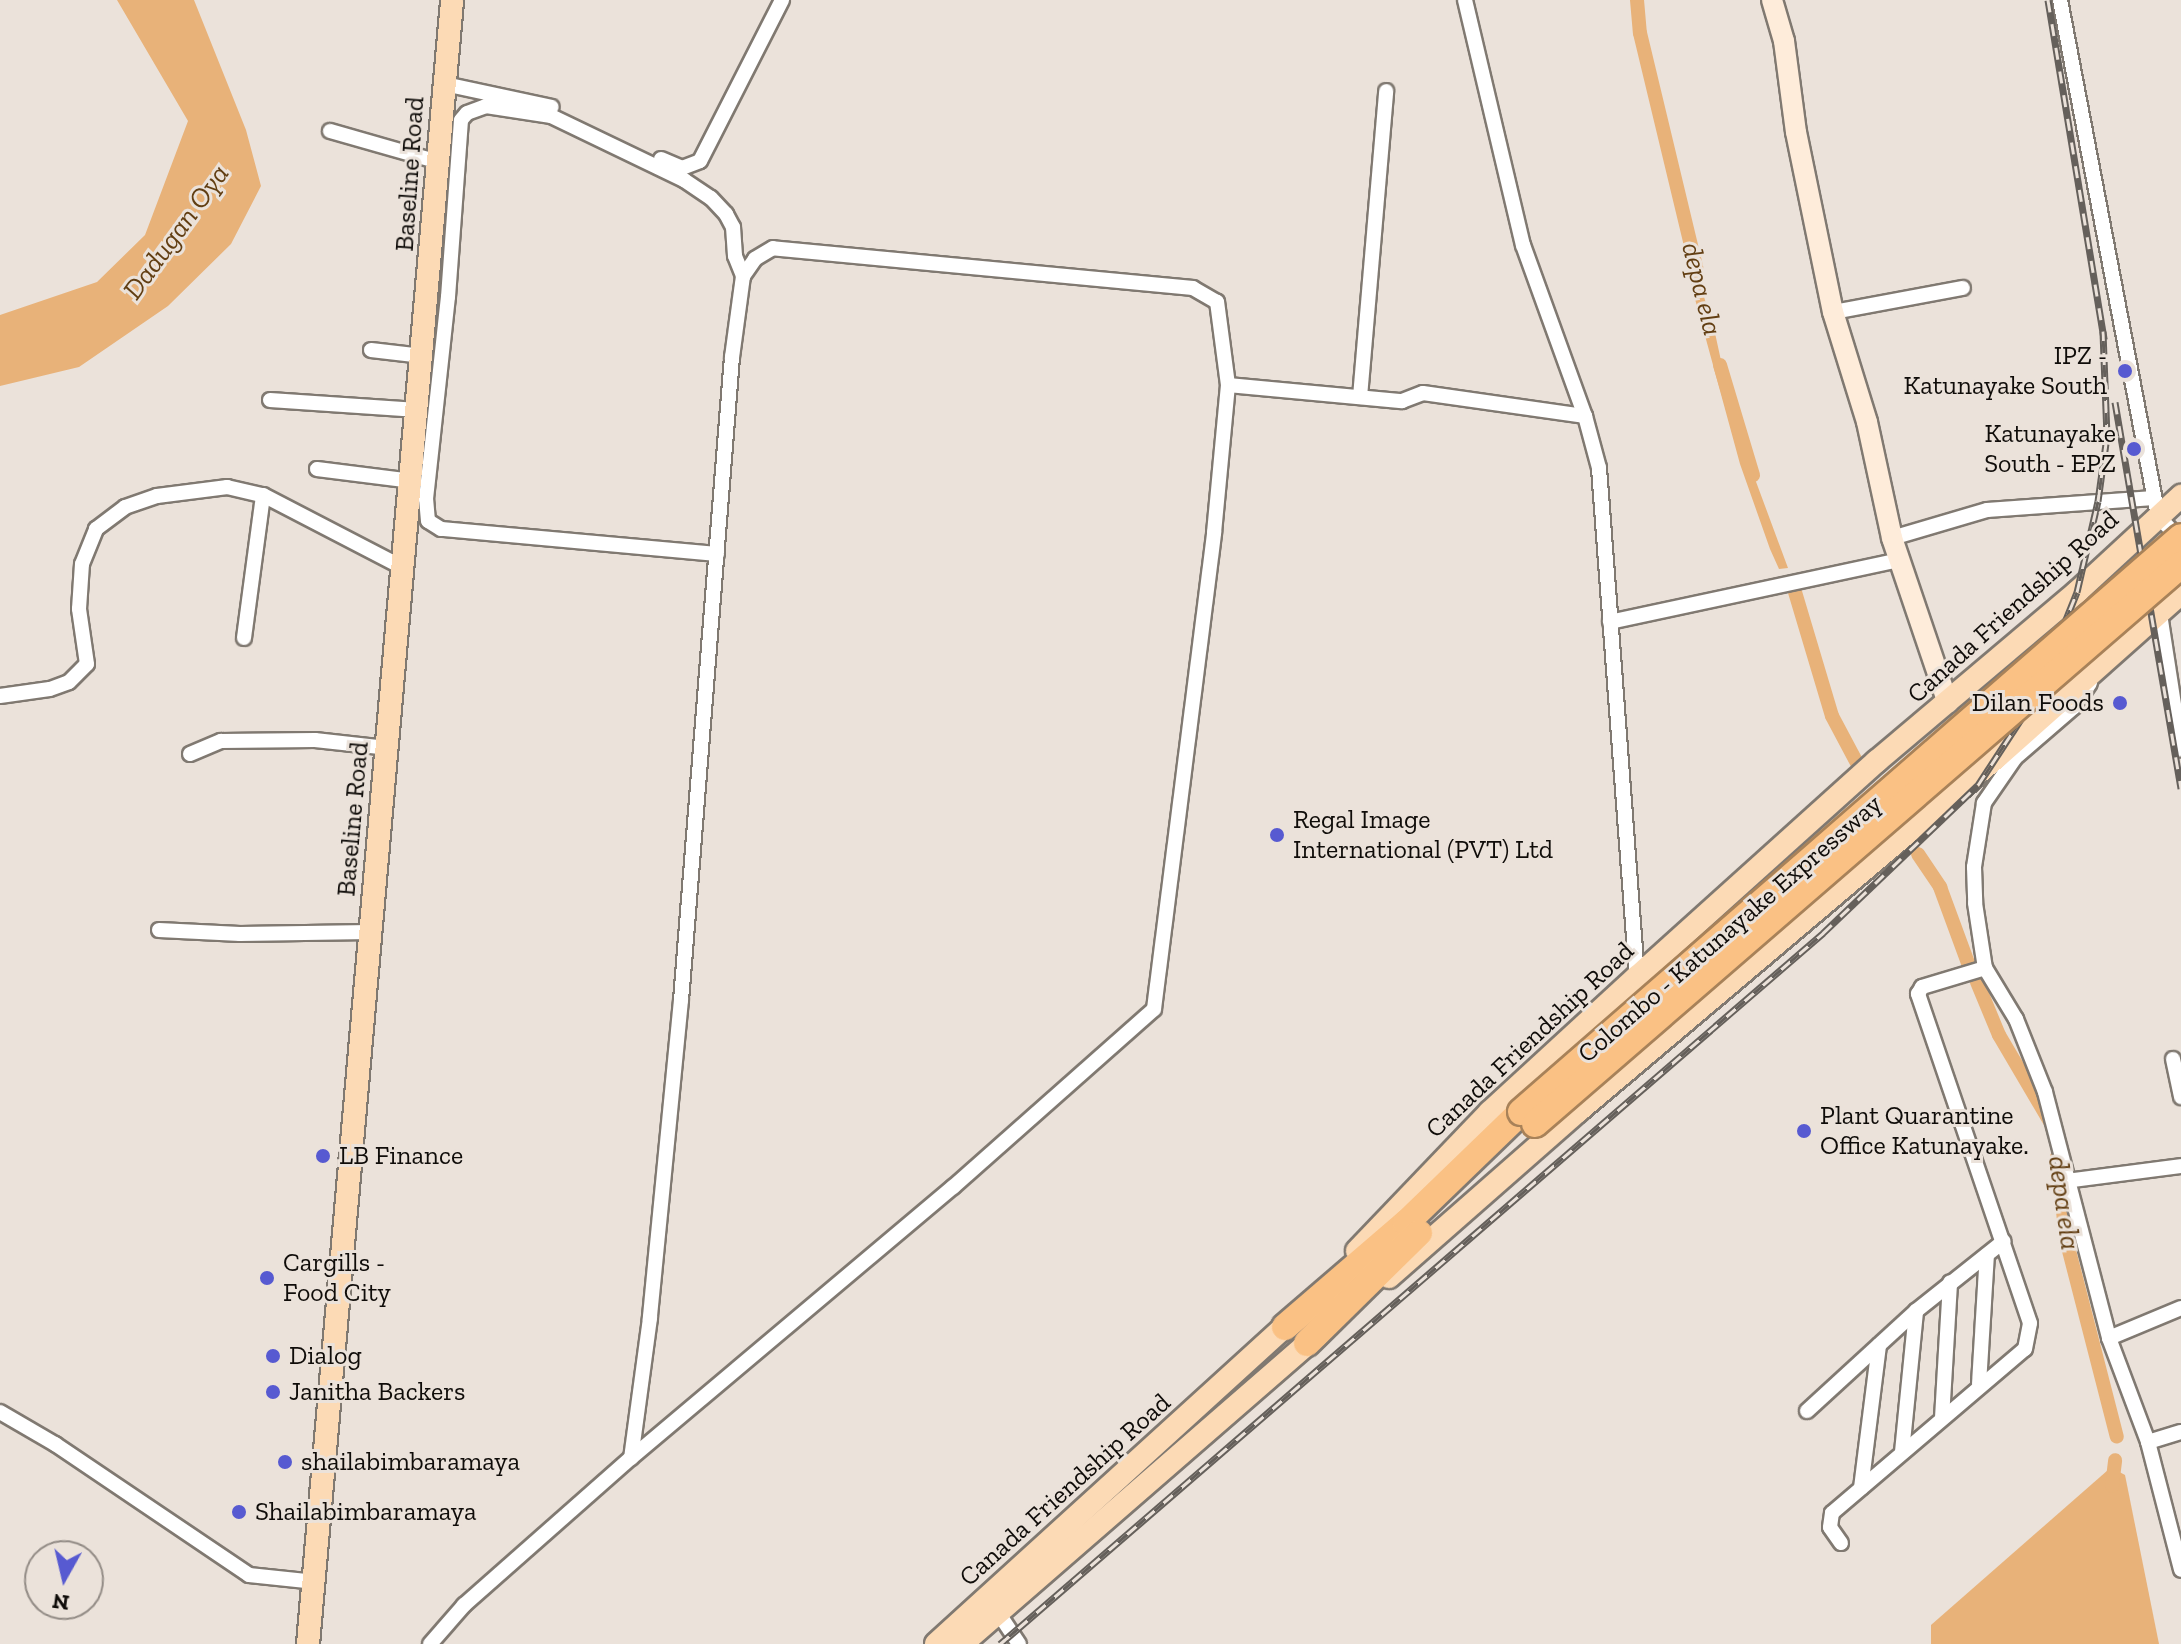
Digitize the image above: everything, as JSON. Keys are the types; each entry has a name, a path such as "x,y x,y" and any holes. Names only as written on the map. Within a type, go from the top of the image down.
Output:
{"highway":[{"name":"Colombo - Katunayake Expressway","path":"1307,1343 1528,1118 2181,539"},
{"name":"Colombo - Katunayake Expressway","path":"1285,1327 2181,565"}],"main road":[{"name":"Baseline Road","path":"308,1644 316,1582 452,0"},
{"name":"Canada Friendship Road","path":"962,1644 993,1606 1285,1327 1490,1112 1877,761 2077,592 2156,507 2181,496"},
{"name":"Canada Friendship Road","path":"936,1644 993,1606 1426,1247 1578,1111 2091,674 2181,593"}],"street":[{"path":"445,84 557,109 672,164 692,167 700,161 782,0"},
{"path":"1465,0 1523,245 1585,416 1599,468 1637,977"},
{"path":"1772,0 1784,41 1796,132 1833,312 1867,422 1892,538 1948,703"},
{"path":"2060,0 2156,507 2181,539"},
{"path":"1360,397 1386,91"},
{"path":"717,554 441,529 428,521 426,499 448,297 461,120 467,113 486,106 551,116 684,180 711,198 726,214 733,227 735,256 743,276"},
{"path":"330,131 439,162"},
{"path":"430,1644 464,1605 631,1458 953,1187 1154,1009 1214,533 1228,385 1217,302 1193,288 773,248 755,259 743,276 732,357 681,1000 650,1318 631,1458"},
{"path":"1833,312 1963,288"},
{"path":"371,350 423,356"},
{"path":"1228,385 1402,401 1423,393 1585,416"},
{"path":"270,400 418,410"},
{"path":"317,469 412,481"},
{"path":"0,696 50,689 69,682 87,664 79,609 82,564 96,529 125,507 157,496 227,487 263,495 404,568"},
{"path":"244,638 263,495"},
{"path":"1892,538 1987,510 2156,507"},
{"path":"1610,622 1899,560"},
{"path":"2160,614 2181,749"},
{"path":"2091,674 2090,683 2074,707 2015,758 1984,803 1974,867 1975,903 1985,968 2016,1019 2045,1092 2109,1338 2148,1442 2181,1570"},
{"path":"190,754 221,741 315,740 387,748"},
{"path":"159,930 240,934 370,932"},
{"path":"1841,1543 1830,1527 1832,1513 1979,1384 2025,1349 2030,1323 1918,994 1922,987 1985,968"},
{"path":"2173,1059 2181,1097"},
{"path":"2066,1181 2181,1166"},
{"path":"1807,1411 1916,1311 2004,1241"},
{"path":"1979,1384 1987,1255"},
{"path":"1942,1418 1950,1282"},
{"path":"2109,1338 2181,1308"},
{"path":"1902,1452 1916,1311"},
{"path":"1861,1488 1879,1345"},
{"path":"0,1412 55,1444 249,1575 316,1582"},
{"path":"2148,1442 2181,1432"},
{"path":"993,1606 1019,1644"}],"water":[{"name":"Dadugan Oya","path":"117,0 194,0 246,130 261,186 231,244 168,306 79,367 0,386 0,315 97,282 145,235 188,121"},
{"path":"1684,231 1715,333 1735,425 1788,568 1779,569 1740,464 1683,255"},
{"path":"2114,1469 2125,1475 2159,1644 1931,1644 1931,1625 2108,1470"}],"waterway":[{"name":"depa ela","path":"1637,0 1640,33 1696,267"},
{"name":"depa ela","path":"1720,365 1753,475"},
{"name":"depa ela","path":"1795,592 1832,716 1857,763"},
{"name":"depa ela","path":"1918,854 1940,887 1968,963"},
{"name":"depa ela","path":"1977,982 1999,1035 2052,1125"},
{"name":"depa ela","path":"2057,1157 2066,1239 2117,1437"},
{"name":"depa ela","path":"2112,1486 2115,1460"}],"railway":[{"path":"2048,0 2104,339"},
{"path":"1000,1644 1823,933 1978,785 2034,699 2077,592 2098,501 2107,436 2103,331"},
{"path":"2115,402 2181,788"}],"place":[{"name":"IPZ - Katunayake South","path":"2125,371"},
{"name":"Katunayake South - EPZ","path":"2134,449"},
{"name":"Dilan Foods","path":"2120,703"},
{"name":"Regal Image International (PVT) Ltd","path":"1277,835"},
{"name":"Plant Quarantine Office Katunayake.","path":"1804,1131"},
{"name":"LB Finance","path":"323,1156"},
{"name":"Cargills - Food City","path":"267,1278"},
{"name":"Dialog","path":"273,1356"},
{"name":"Janitha Backers","path":"273,1392"},
{"name":"shailabimbaramaya","path":"285,1462"},
{"name":"Shailabimbaramaya","path":"239,1512"}]}
